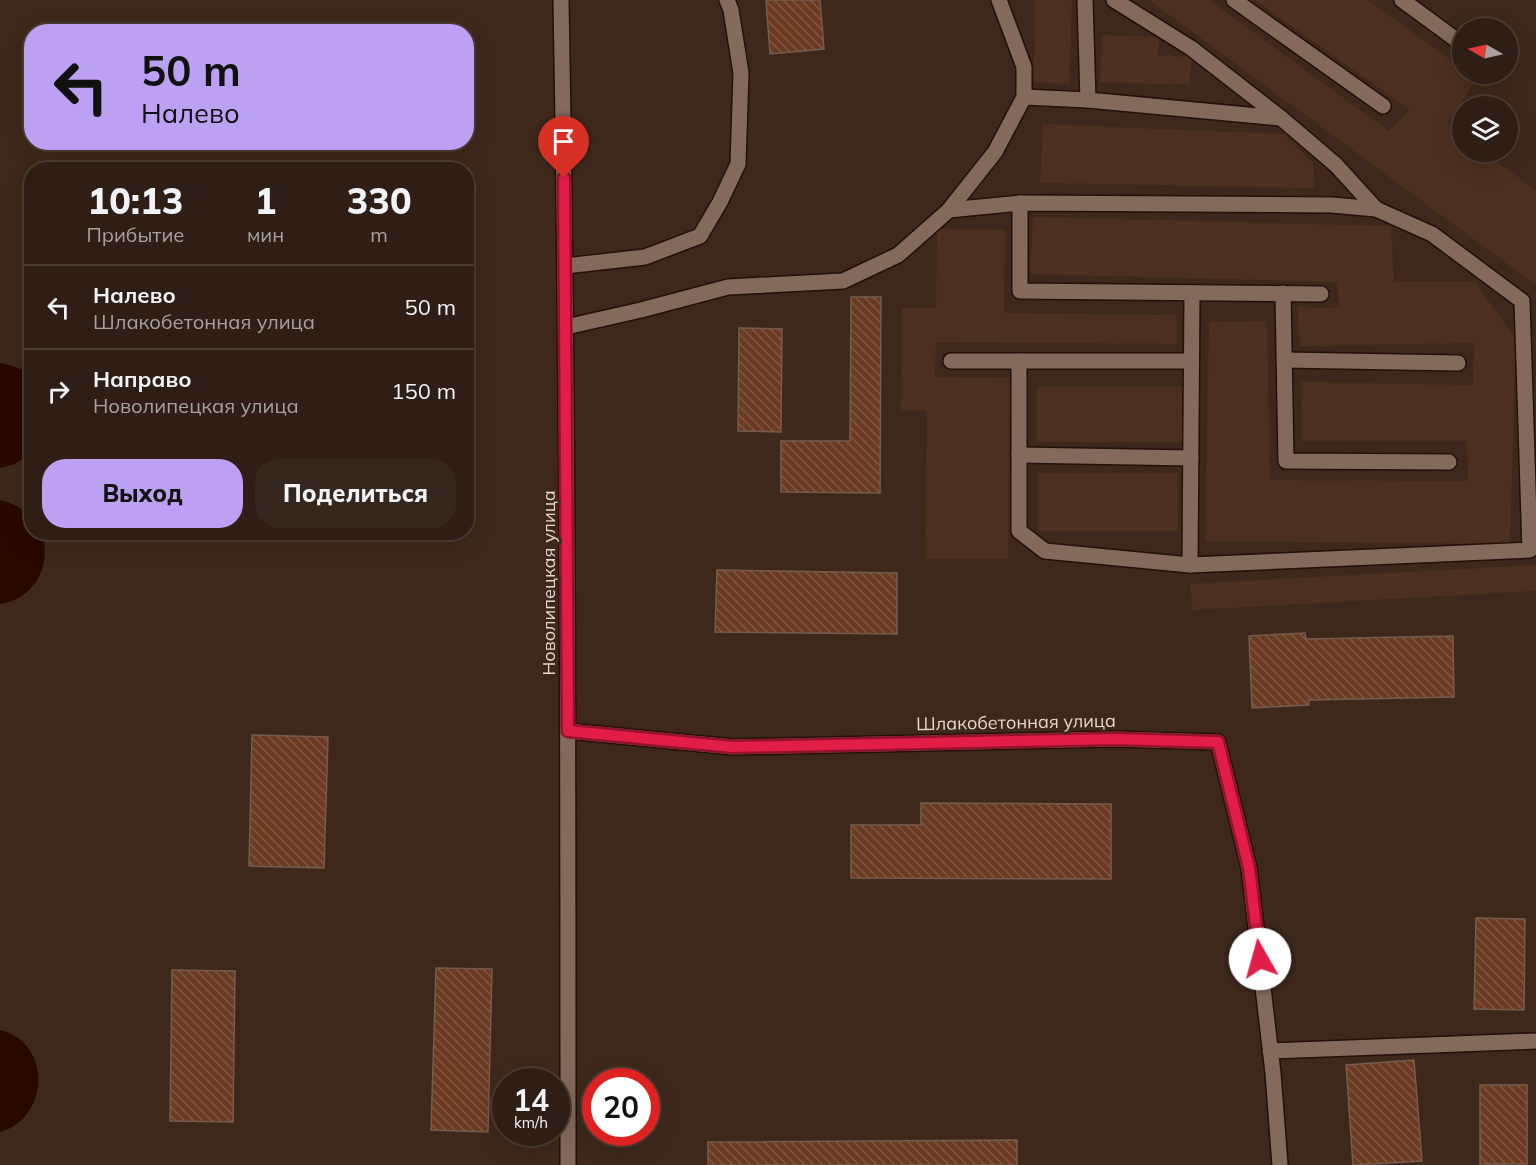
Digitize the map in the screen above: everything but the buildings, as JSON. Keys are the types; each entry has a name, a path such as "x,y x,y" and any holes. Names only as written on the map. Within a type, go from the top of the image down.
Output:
{"street":[{"name":"Новолипецкая улица","path":"561,0 566,327 568,1165"},
{"path":"565,266 645,256 700,236 720,202 738,164 741,73 731,10 727,0"},
{"path":"566,327 728,287 843,281 898,255 949,210 995,152 1024,97 1024,67 999,0"},
{"path":"1085,0 1088,100"},
{"path":"1114,0 1191,48 1281,118 1336,165 1376,209"},
{"path":"1234,0 1383,106"},
{"path":"1402,0 1452,37"},
{"path":"1024,97 1088,100 1281,118"},
{"path":"949,210 1020,203 1332,205 1376,209 1432,234 1522,301 1530,550 1190,565 1045,551 1018,531 1018,361"},
{"path":"1020,203 1020,291 1321,294"},
{"path":"1190,565 1192,292"},
{"path":"1283,293 1286,461 1449,462"},
{"path":"1284,360 1458,363"},
{"path":"951,361 1191,361"},
{"path":"1019,455 1191,458"},
{"name":"Шлакобетонная улица","path":"568,731 733,747 1116,739 1218,742 1249,868 1281,1165"},
{"path":"1270,1051 1536,1041"}],"shaded area":[{"path":"1035,0 1072,0 1069,84 1034,82"},
{"path":"1149,0 1209,0 1389,131 1410,110 1255,0 1368,0 1452,61 1452,84 1473,84 1465,96 1452,96 1452,116 1447,124 1452,128 1452,162 1497,162 1536,190 1536,285"},
{"path":"1102,35 1159,37 1158,55 1191,57 1190,85 1100,82"},
{"path":"1043,124 1284,134 1313,163 1315,188 1040,183"},
{"path":"1033,217 1391,226 1394,282 1475,282 1516,339 1510,544 1205,541 1209,322 1267,321 1270,480 1468,481 1467,441 1302,441 1301,382 1473,385 1474,343 1300,346 1297,307 1339,308 1337,282 1030,274"},
{"path":"937,229 1005,230 1004,313 1177,315 1177,344 936,342 935,377 1010,378 1008,559 925,559 927,411 901,410 902,308 936,308"},
{"path":"0,363 24,370 24,458 15,464 0,468"},
{"path":"1037,387 1183,387 1183,442 1037,442"},
{"path":"1038,473 1178,473 1178,531 1038,531"},
{"path":"0,500 24,511 24,540 44,540 45,557 41,573 32,587 20,597 0,604"},
{"path":"1536,565 1536,591 1193,610 1190,584"},
{"path":"0,1030 17,1037 29,1049 36,1064 38,1080 36,1097 28,1112 16,1124 0,1132"}],"route":[{"path":"564,178 568,731 733,747 1116,739 1218,742 1249,868 1260,959"}]}
